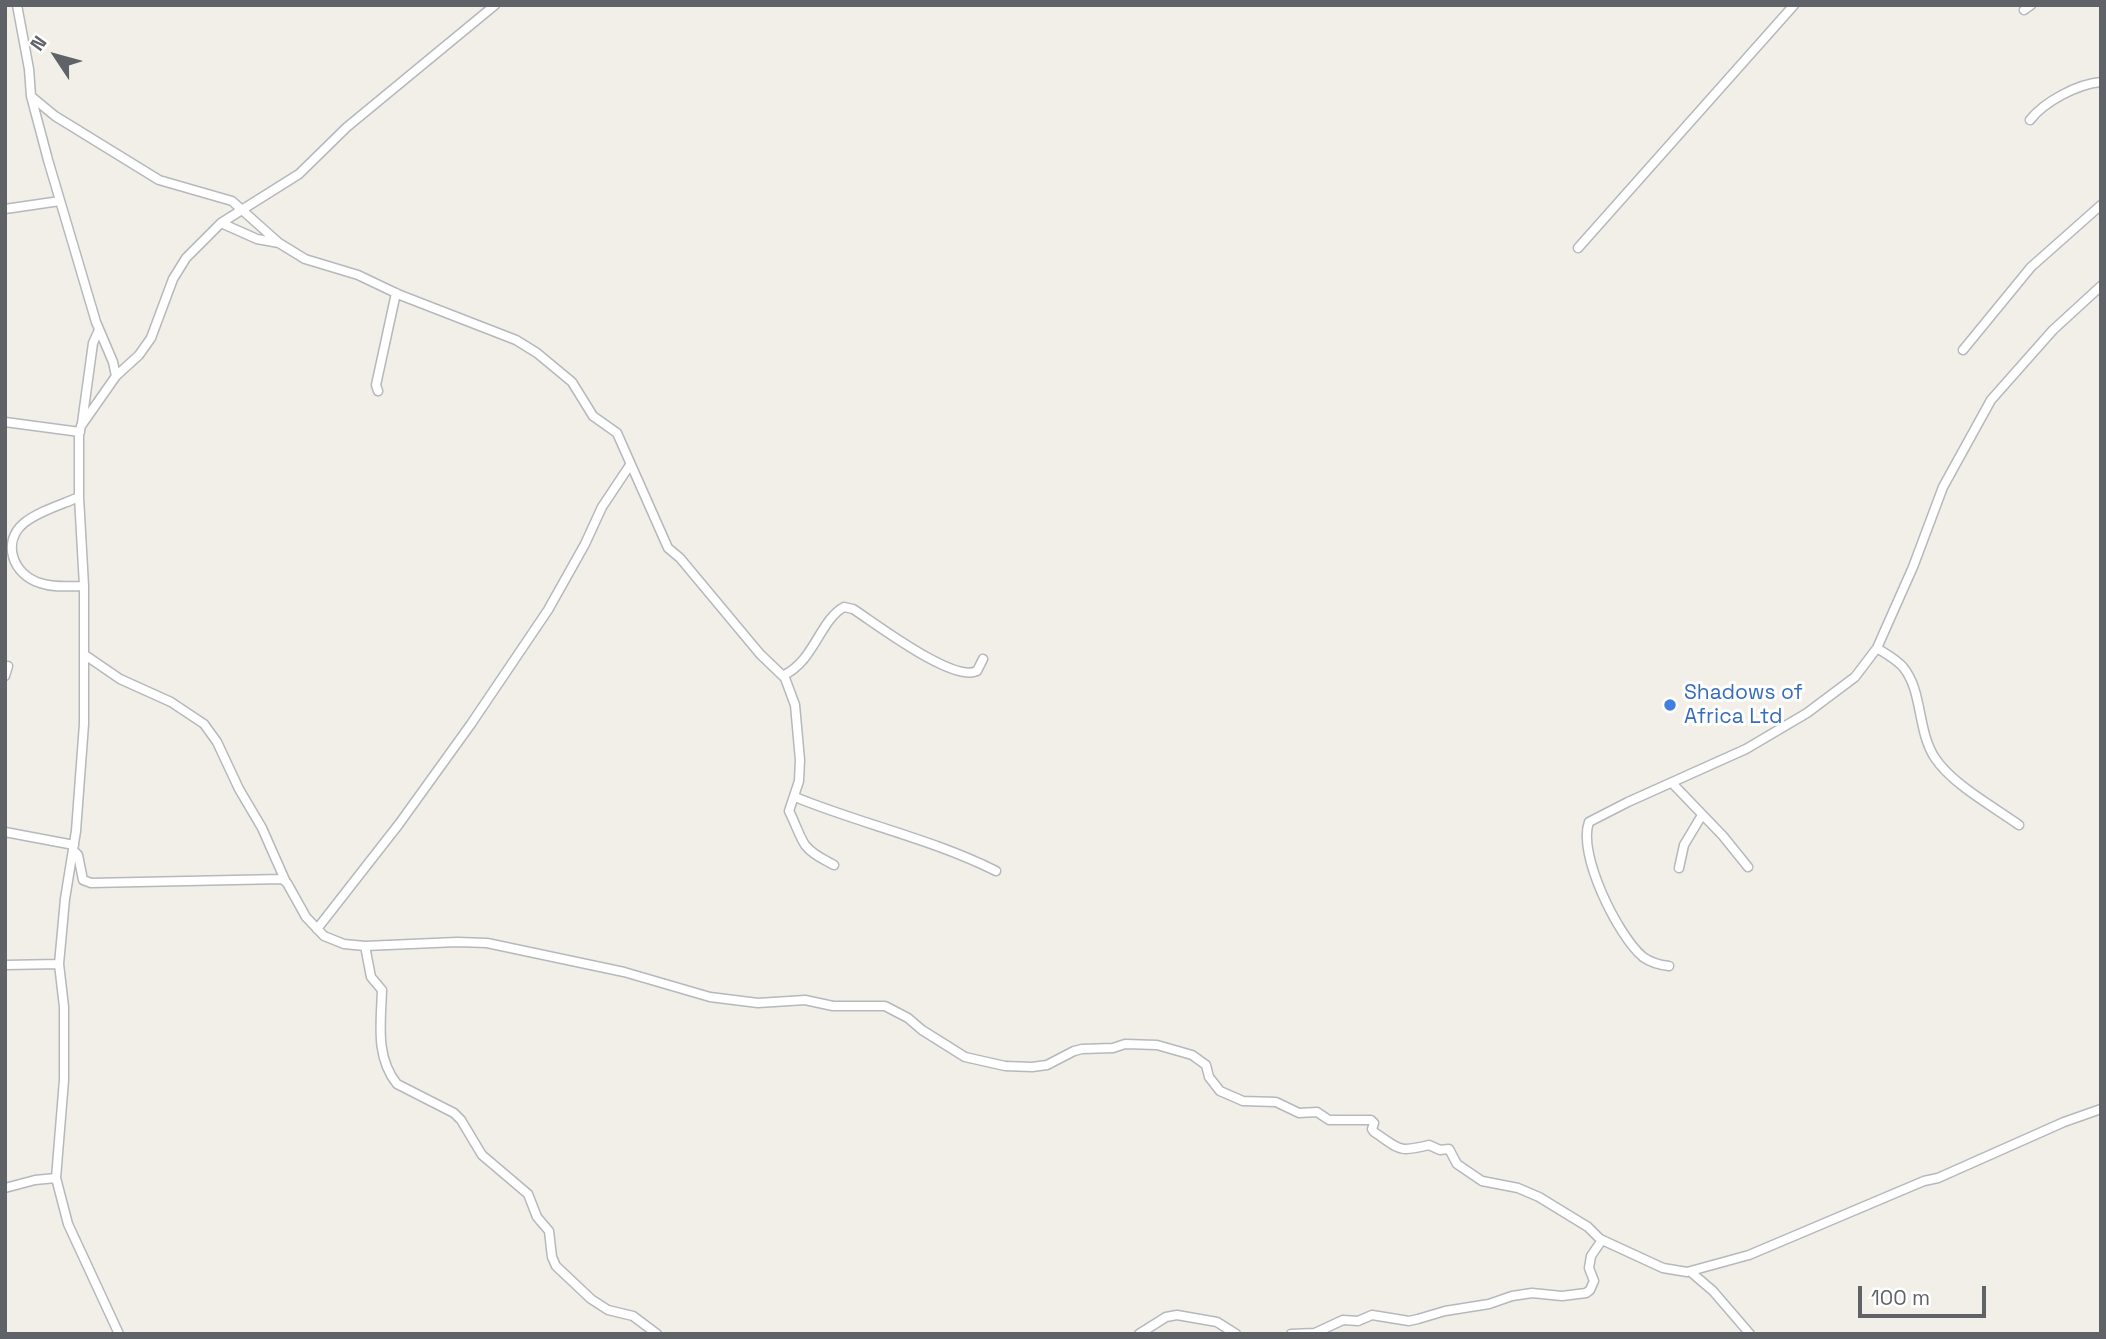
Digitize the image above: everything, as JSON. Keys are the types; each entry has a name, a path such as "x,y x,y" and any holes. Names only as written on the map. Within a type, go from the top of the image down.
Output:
{"street":[{"path":"17,5 32,96 60,201 99,330 111,356 116,376"},
{"path":"80,429 116,376 139,355 151,338 180,267 221,223 299,174 347,127 495,5"},
{"path":"1578,247 1794,5"},
{"path":"2030,120 2039,110 2058,98 2101,82"},
{"path":"32,96 55,116 159,180 224,197 242,209 279,243 316,264 358,275 396,293 516,340 537,353 572,382 593,416 615,431 629,456 630,465 668,548 680,558 760,654 784,675 795,705 800,771 789,811 803,843 812,853 834,865"},
{"path":"5,209 60,201"},
{"path":"1963,350 2031,267 2101,205"},
{"path":"221,223 257,239 279,243"},
{"path":"1669,966 1646,959 1617,925 1594,873 1587,829 1592,819 1746,749 1807,713 1846,685 1877,648 1913,567 1943,487 1991,400 2053,331 2101,286"},
{"path":"378,391 376,385 396,293"},
{"path":"99,330 93,343 80,429 84,724 59,964 64,1007 64,1080 56,1178 68,1224 119,1334"},
{"path":"5,422 80,429"},
{"path":"317,929 399,824 548,610 585,544 602,507 630,465"},
{"path":"79,497 24,523 15,532 10,546 13,559 21,571 35,581 51,585 84,586"},
{"path":"784,675 800,664 832,618 844,607 853,608 936,663 973,673 983,659"},
{"path":"1877,648 1902,667 1909,677 1924,736 1938,763 1959,782 2019,825"},
{"path":"85,655 120,679 171,702 204,724 217,742 239,789 262,828 299,907 317,929 332,941 365,946 487,943 624,972 710,997 758,1003 805,1000 833,1006 885,1006 965,1056 1005,1066 1032,1068 1047,1065 1083,1049 1113,1048 1125,1044 1157,1045 1192,1055 1206,1065 1209,1077 1220,1091 1242,1101 1276,1102 1299,1114 1316,1112 1329,1120 1371,1120 1374,1132 1399,1149 1417,1149 1429,1144 1437,1149 1449,1149 1454,1162 1482,1181 1518,1188 1539,1196 1588,1227 1602,1240 1663,1268 1692,1273 1749,1255 1912,1186 1938,1178 2064,1122 2101,1109"},
{"path":"5,676 8,666"},
{"path":"1672,783 1748,867"},
{"path":"795,797 896,834 934,844 996,871"},
{"path":"1679,868 1684,845 1702,815"},
{"path":"5,832 73,847 78,855 83,880 91,883 285,880"},
{"path":"365,946 371,977 382,990 382,1053 390,1076 397,1084 454,1113 482,1155 526,1191 537,1217 549,1231 552,1257 556,1266 565,1275 608,1310 633,1316 657,1334"},
{"path":"5,965 59,964"},
{"path":"5,1188 56,1178"},
{"path":"1291,1334 1315,1333 1336,1323 1358,1321 1372,1315 1418,1320 1445,1311 1489,1304 1522,1294 1562,1296 1586,1293 1594,1281 1589,1268 1591,1256 1602,1240"},
{"path":"1692,1273 1713,1291 1750,1334"},
{"path":"1139,1334 1166,1317 1177,1315 1217,1322 1236,1334"}],"place":[{"name":"Shadows of Africa Ltd","path":"1670,705"}]}
